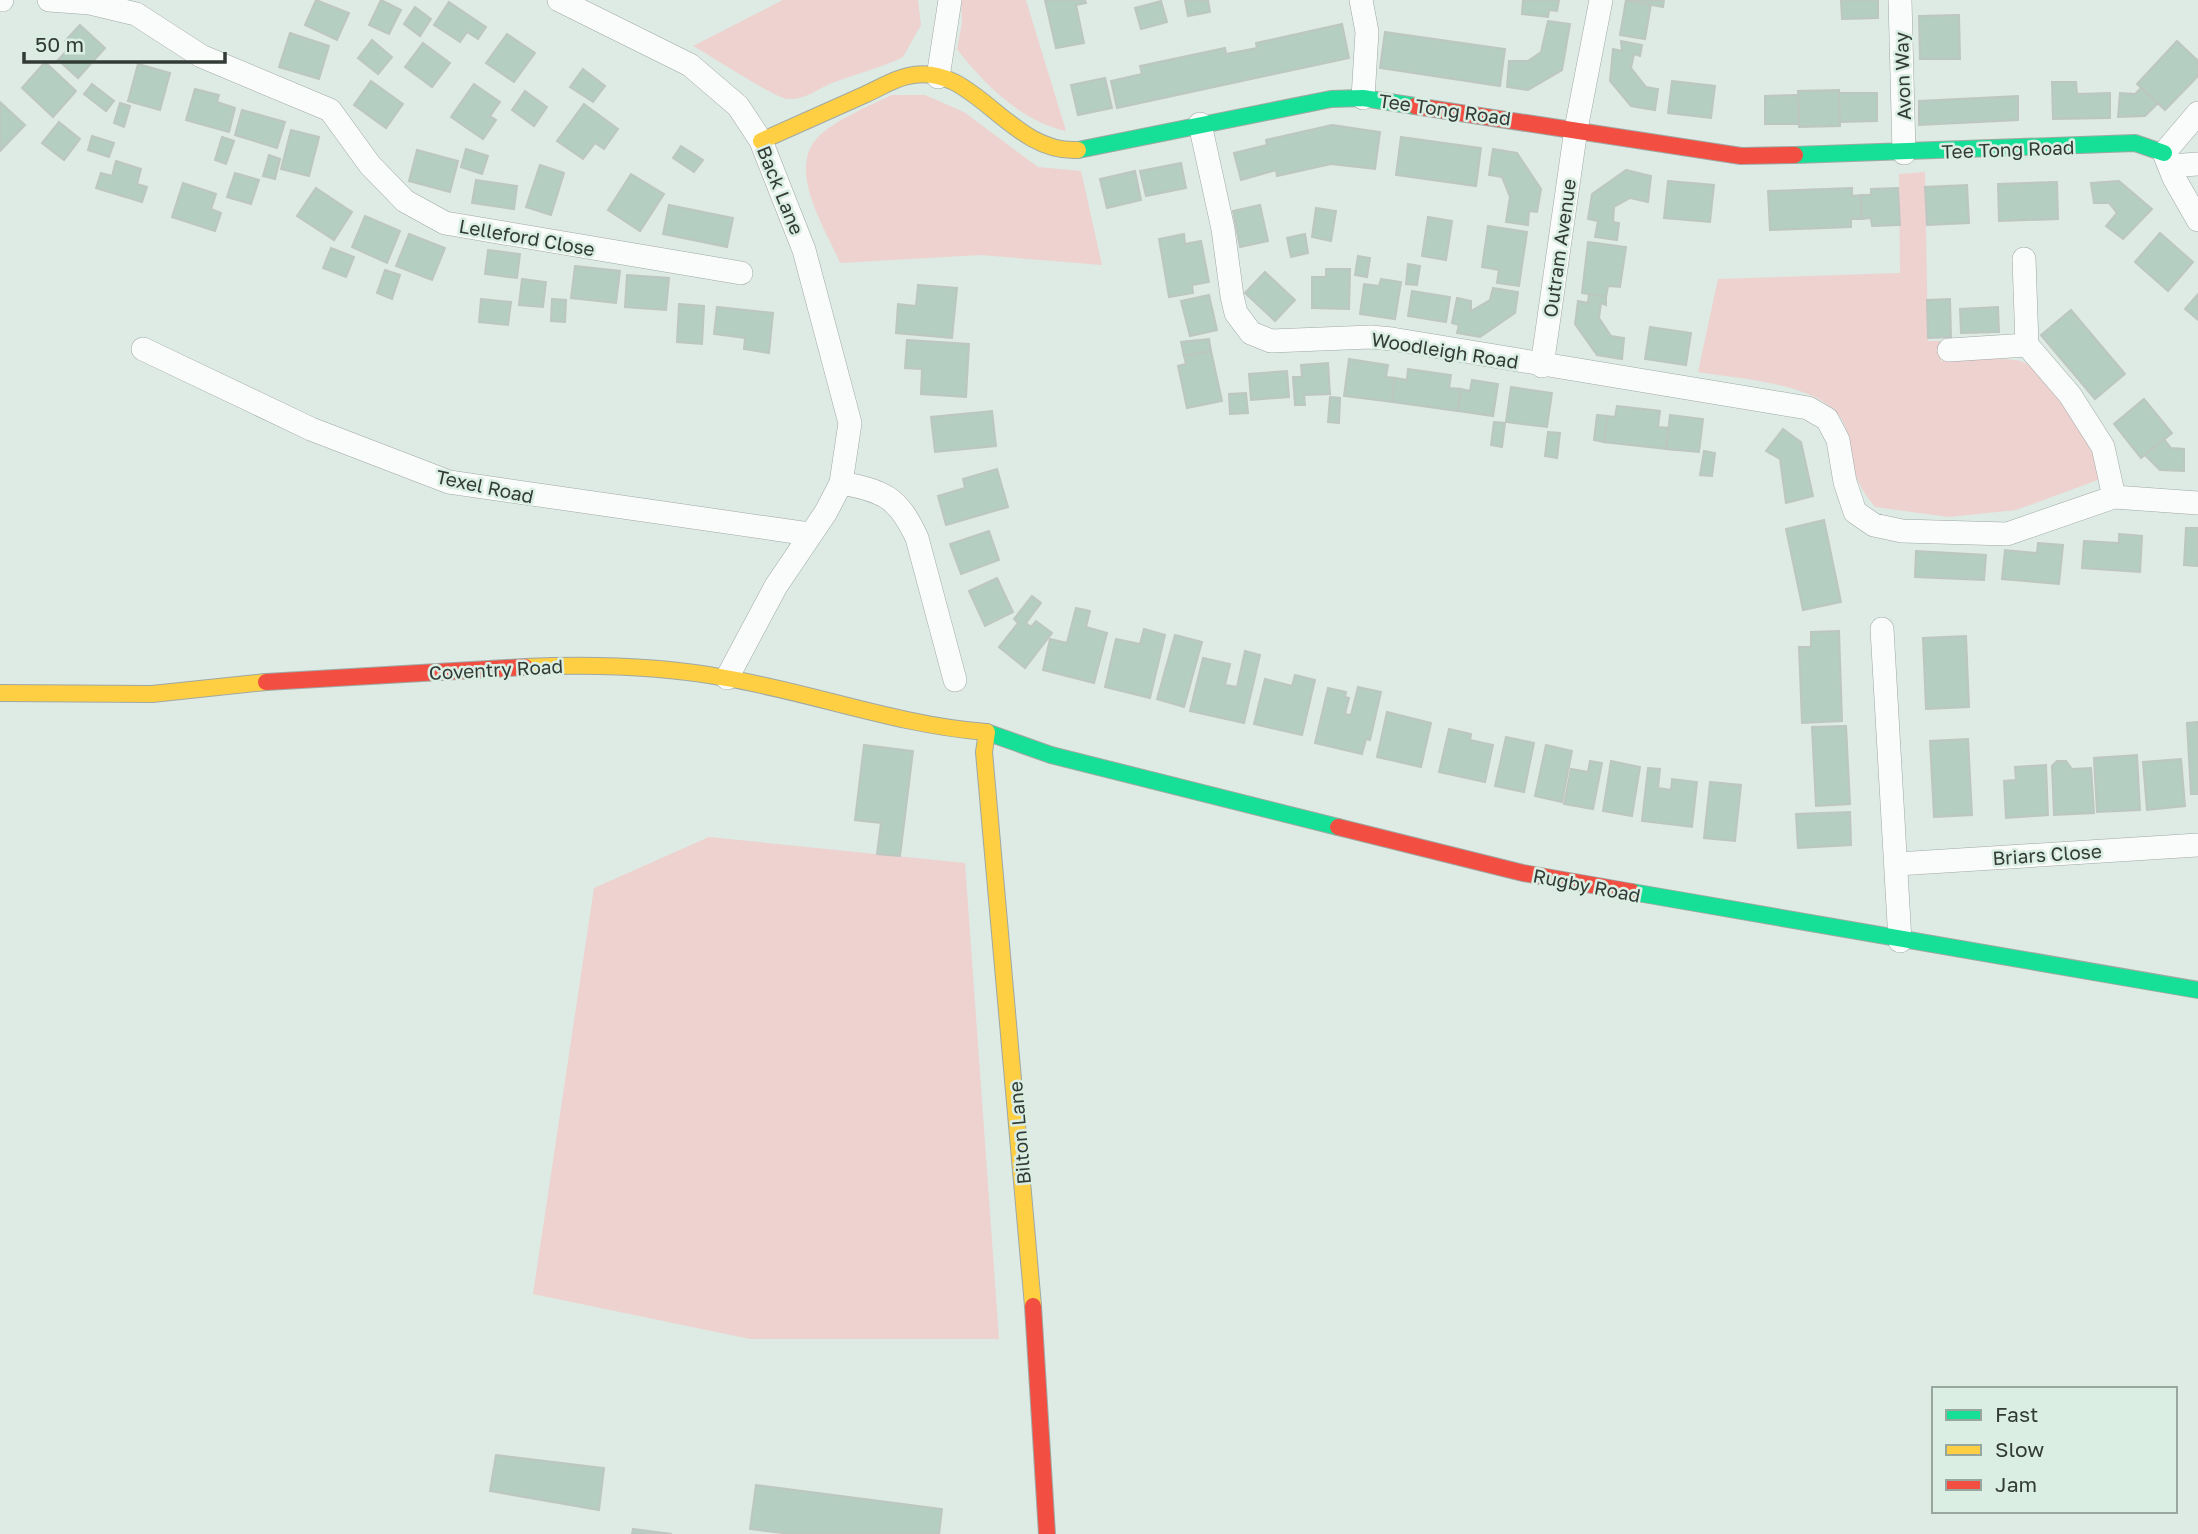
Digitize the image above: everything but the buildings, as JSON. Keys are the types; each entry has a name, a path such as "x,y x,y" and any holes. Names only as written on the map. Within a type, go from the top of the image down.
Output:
{"street":[{"name":"Lelleford Close","path":"49,0 90,3 136,14 201,56 330,110 370,164 405,201 445,223 741,273"},
{"name":"Back Lane","path":"559,0 690,65 738,106 761,141 804,250 850,423 841,483 776,586 727,678"},
{"path":"938,77 950,0"},
{"path":"1361,0 1367,32 1363,98"},
{"name":"Outram Avenue","path":"1542,366 1576,129 1601,0"},
{"name":"Avon Way","path":"1900,0 1904,153"},
{"name":"Tee Tong Road","path":"761,141 909,75 938,77 968,88 1022,135 1046,146 1075,151 1331,99 1363,98 1741,156 1904,153 2135,143 2158,148 2167,160"},
{"path":"2167,160 2198,113"},
{"name":"Woodleigh Road","path":"1200,124 1223,229 1234,304 1242,323 1251,333 1271,341 1371,337 1392,339 1542,366 1792,404 1827,419 1838,440 1844,482 1855,512 1874,525 1902,531 2007,534 2114,497"},
{"path":"2167,160 2198,164"},
{"path":"2167,160 2198,220"},
{"path":"2024,259 2027,345 2070,395 2102,447 2114,497 2198,503"},
{"path":"1950,350 2027,345"},
{"name":"Texel Road","path":"143,349 311,429 449,482 809,534"},
{"path":"841,483 878,489 908,518 917,538 955,680"},
{"path":"1882,629 1900,941"},
{"name":"Coventry Road","path":"0,693 152,694 287,680 568,665 650,669 727,678 872,714 948,729 987,733"},
{"name":"Rugby Road","path":"987,733 1051,755 1523,873 1900,941 2198,990"},
{"name":"Bilton Lane","path":"987,733 984,752 1031,1275 1047,1534"},
{"name":"Briars Close","path":"1897,864 2198,845"}],"shaded area":[{"path":"783,0 918,0 921,25 903,57 793,99 770,92 693,46"},
{"path":"961,0 1026,0 1066,131 1019,110 991,88 957,49 962,23"},
{"path":"892,95 925,95 964,112 1038,167 1081,171 1102,265 981,255 840,263 807,184 809,152 824,132"},
{"path":"1925,172 1928,341 1940,341 1941,361 2008,359 2023,362 2035,369 2061,397 2084,433 2098,467 2098,480 2016,510 1949,517 1875,507 1866,496 1854,470 1846,429 1838,414 1823,402 1782,386 1698,372 1718,279 1900,273 1899,174"},
{"path":"709,837 965,863 999,1339 750,1339 533,1294 594,888"}],"traffic: fast":[{"path":"1078,150 1331,99 1363,98 1415,106"},
{"path":"1795,155 2135,143 2164,153"},
{"path":"986,732 1051,755 1338,827"},
{"path":"1632,892 2198,990"}],"traffic: slow":[{"path":"761,141 897,79 931,75 953,81 1031,138 1053,147 1078,150"},
{"path":"525,667 626,667 701,674 759,684 920,723 986,732"},
{"path":"0,693 152,694 266,682"},
{"path":"987,732 984,752 1033,1306"}],"traffic: jam":[{"path":"1415,106 1741,156 1795,155"},
{"path":"266,682 525,667"},
{"path":"1338,827 1523,873 1632,892"},
{"path":"1033,1306 1047,1534"}]}
